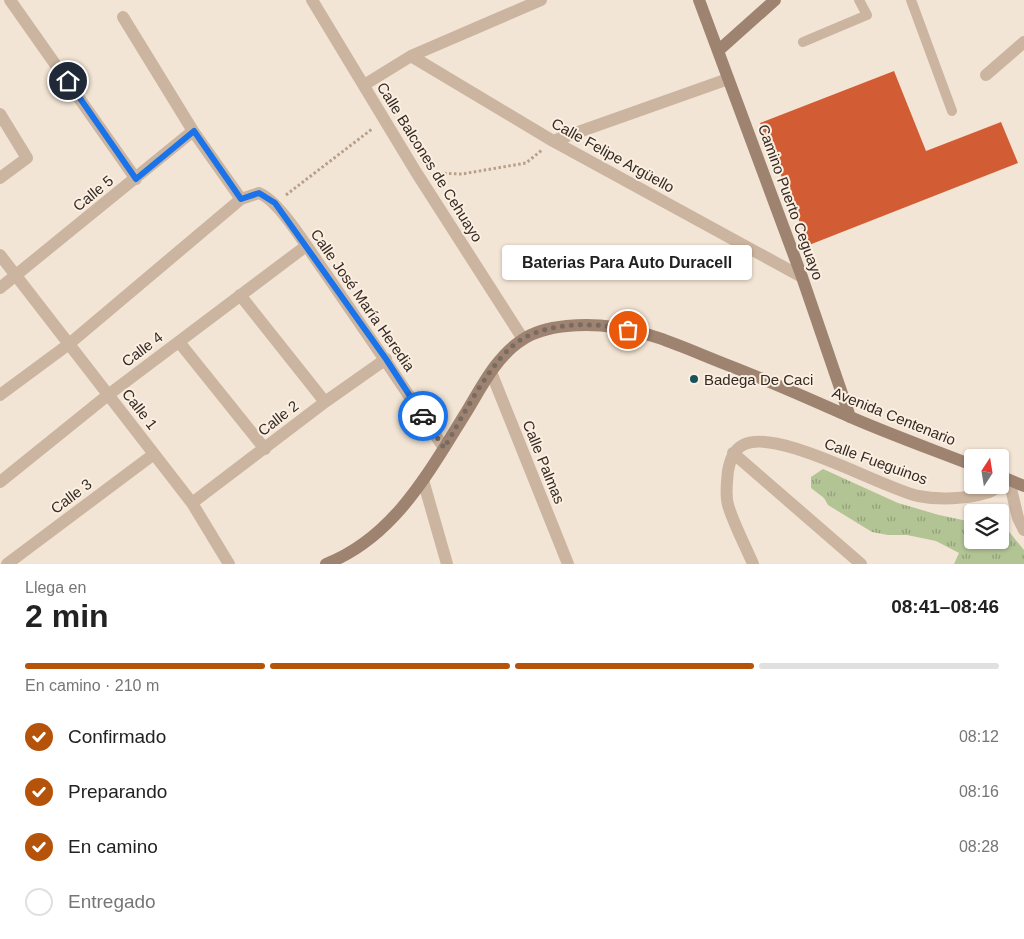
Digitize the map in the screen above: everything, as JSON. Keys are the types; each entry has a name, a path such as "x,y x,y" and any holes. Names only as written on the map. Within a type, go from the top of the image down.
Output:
{"main road":[{"name":"Camino Puerto Ceguayo","path":"699,0 802,277 850,417"},
{"path":"719,50 774,0"},
{"name":"Avenida Centenario","path":"326,564 355,550 387,525 423,480 490,372 506,354 522,339 574,324 614,327 647,334 749,373 850,417 964,462"},
{"path":"1009,480 1024,486"}],"street":[{"path":"10,0 136,179"},
{"name":"Calle Balcones de Cehuayo","path":"312,0 416,172 522,339"},
{"path":"364,85 411,56 541,0"},
{"path":"123,17 194,131 241,199"},
{"path":"986,75 1024,42"},
{"name":"Calle Felipe Argüello","path":"411,56 553,141 802,277"},
{"path":"553,141 728,79"},
{"path":"0,114 27,158 0,178"},
{"name":"Calle 5","path":"0,288 194,131"},
{"path":"0,396 69,344 241,199 259,193 275,203"},
{"name":"Calle José María Heredia","path":"275,203 386,359 444,448"},
{"name":"Calle 4","path":"0,482 108,395 306,246"},
{"name":"Calle 1","path":"0,255 192,503 229,564"},
{"path":"240,295 325,402"},
{"path":"179,342 264,449"},
{"name":"Calle 2","path":"192,503 325,402 386,359"},
{"name":"Calle Palmas","path":"490,372 568,564"},
{"name":"Calle Fueguinos","path":"733,453 743,445 757,442 780,444 807,452 918,496 950,499 982,494"},
{"path":"753,564 728,504 726,485 733,453 861,564"},
{"name":"Calle 3","path":"6,564 154,454"},
{"path":"423,480 447,564"},
{"path":"1009,492 1024,530"}],"lane":[{"path":"803,42 867,15 859,0"},
{"path":"911,0 952,111"}],"path":[{"path":"275,203 385,119"},
{"path":"416,172 462,174 526,163 553,141"}],"green space":[{"path":"823,469 898,503 964,520 964,549 1009,549 1009,532 1024,550 1024,564 954,564 959,553 936,541 907,535 888,535 872,532 828,505 824,498 811,488 811,477"}],"building":[{"path":"894,71 926,151 1001,122 1018,163 809,245 760,123"}],"way so far":[{"path":"423,416 444,448 490,372 522,339 574,324 628,330"}],"place":[{"name":"Baterias Para Auto Duracell","path":"628,330"},
{"name":"Badega De Caci","path":"694,379"}],"route":[{"path":"68,81 136,179 194,131 241,199 254,193 259,193 275,203 386,359 423,416"}]}
